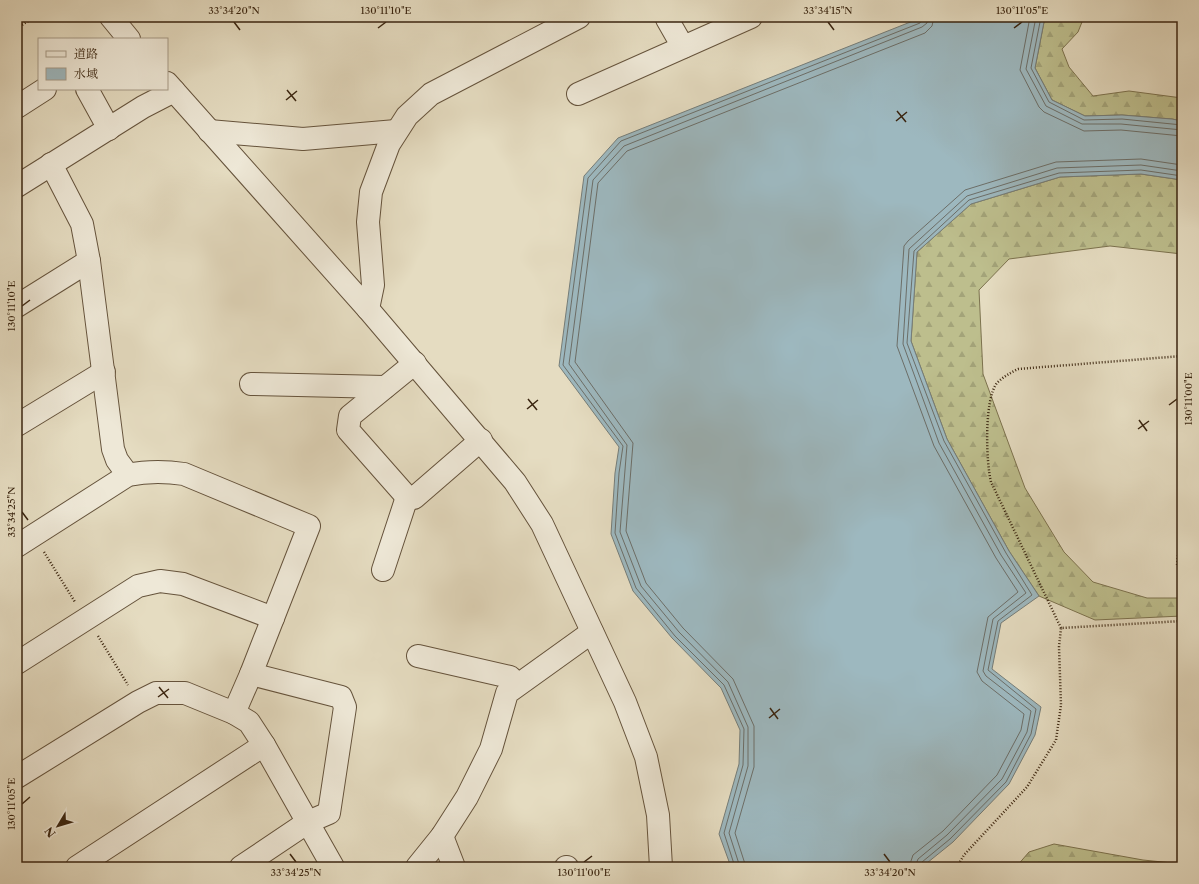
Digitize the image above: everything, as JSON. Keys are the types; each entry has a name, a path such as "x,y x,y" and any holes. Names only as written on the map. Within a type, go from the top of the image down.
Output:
{"street":[{"path":"111,17 128,38"},
{"path":"368,309 373,285 368,222 371,192 381,163 396,131 407,116 431,94 579,17"},
{"path":"668,17 667,19 683,47"},
{"path":"578,94 751,17"},
{"path":"170,87 368,309 481,440 515,482 542,524 625,702 646,758 658,815 661,867"},
{"path":"17,106 43,90"},
{"path":"88,90 109,129"},
{"path":"17,186 109,129 166,90"},
{"path":"209,131 303,139 396,131"},
{"path":"51,164 82,224 89,261 113,449 117,460 128,475"},
{"path":"17,306 89,261"},
{"path":"415,363 350,416 348,430 407,497 414,498 481,440"},
{"path":"17,425 104,372"},
{"path":"251,384 385,387"},
{"path":"17,546 128,475 163,471 184,474 309,526 251,674 234,713"},
{"path":"383,570 407,497"},
{"path":"17,663 138,586 160,581 183,584 273,618"},
{"path":"417,867 442,836 467,797 492,749 507,693 517,684 592,632"},
{"path":"418,656 510,677 517,684"},
{"path":"241,867 308,822 329,813 346,707 341,697 251,674"},
{"path":"17,777 138,702 156,693 185,693 234,713 249,722 264,745 334,867"},
{"path":"77,867 264,745"},
{"path":"442,836 454,867"}],"path":[{"path":"17,28 35,17"},
{"path":"957,867 964,856 1027,787 1056,740 1061,705 1059,647 1061,628 991,482 988,469 988,404 996,384 1007,374 1018,369 1182,356"},
{"path":"1177,565 1182,516"},
{"path":"1061,628 1182,621"}],"green space":[{"path":"1045,17 1084,17 1078,32 1062,49 1069,67 1093,96 1129,91 1182,98 1182,121 1122,115 1085,116 1052,100 1035,68"},
{"path":"1141,174 1182,180 1182,254 1110,246 1009,259 979,290 983,374 1025,488 1064,552 1093,582 1147,598 1182,598 1182,616 1095,620 1039,596 1009,551 947,439 911,341 917,252 971,204 1060,177"},
{"path":"1054,844 1143,860 1182,864 1182,867 1016,867 1029,852"}],"water":[{"path":"923,17 1045,17 1035,68 1052,100 1085,116 1122,115 1182,121 1182,180 1141,174 1060,177 971,204 917,252 911,341 947,439 1009,551 1039,596 1001,623 992,669 1041,707 1035,735 1009,784 953,842 922,867 731,867 719,834 739,764 740,730 721,688 672,638 633,591 611,534 615,473 619,447 559,366 584,176 618,138"}]}
